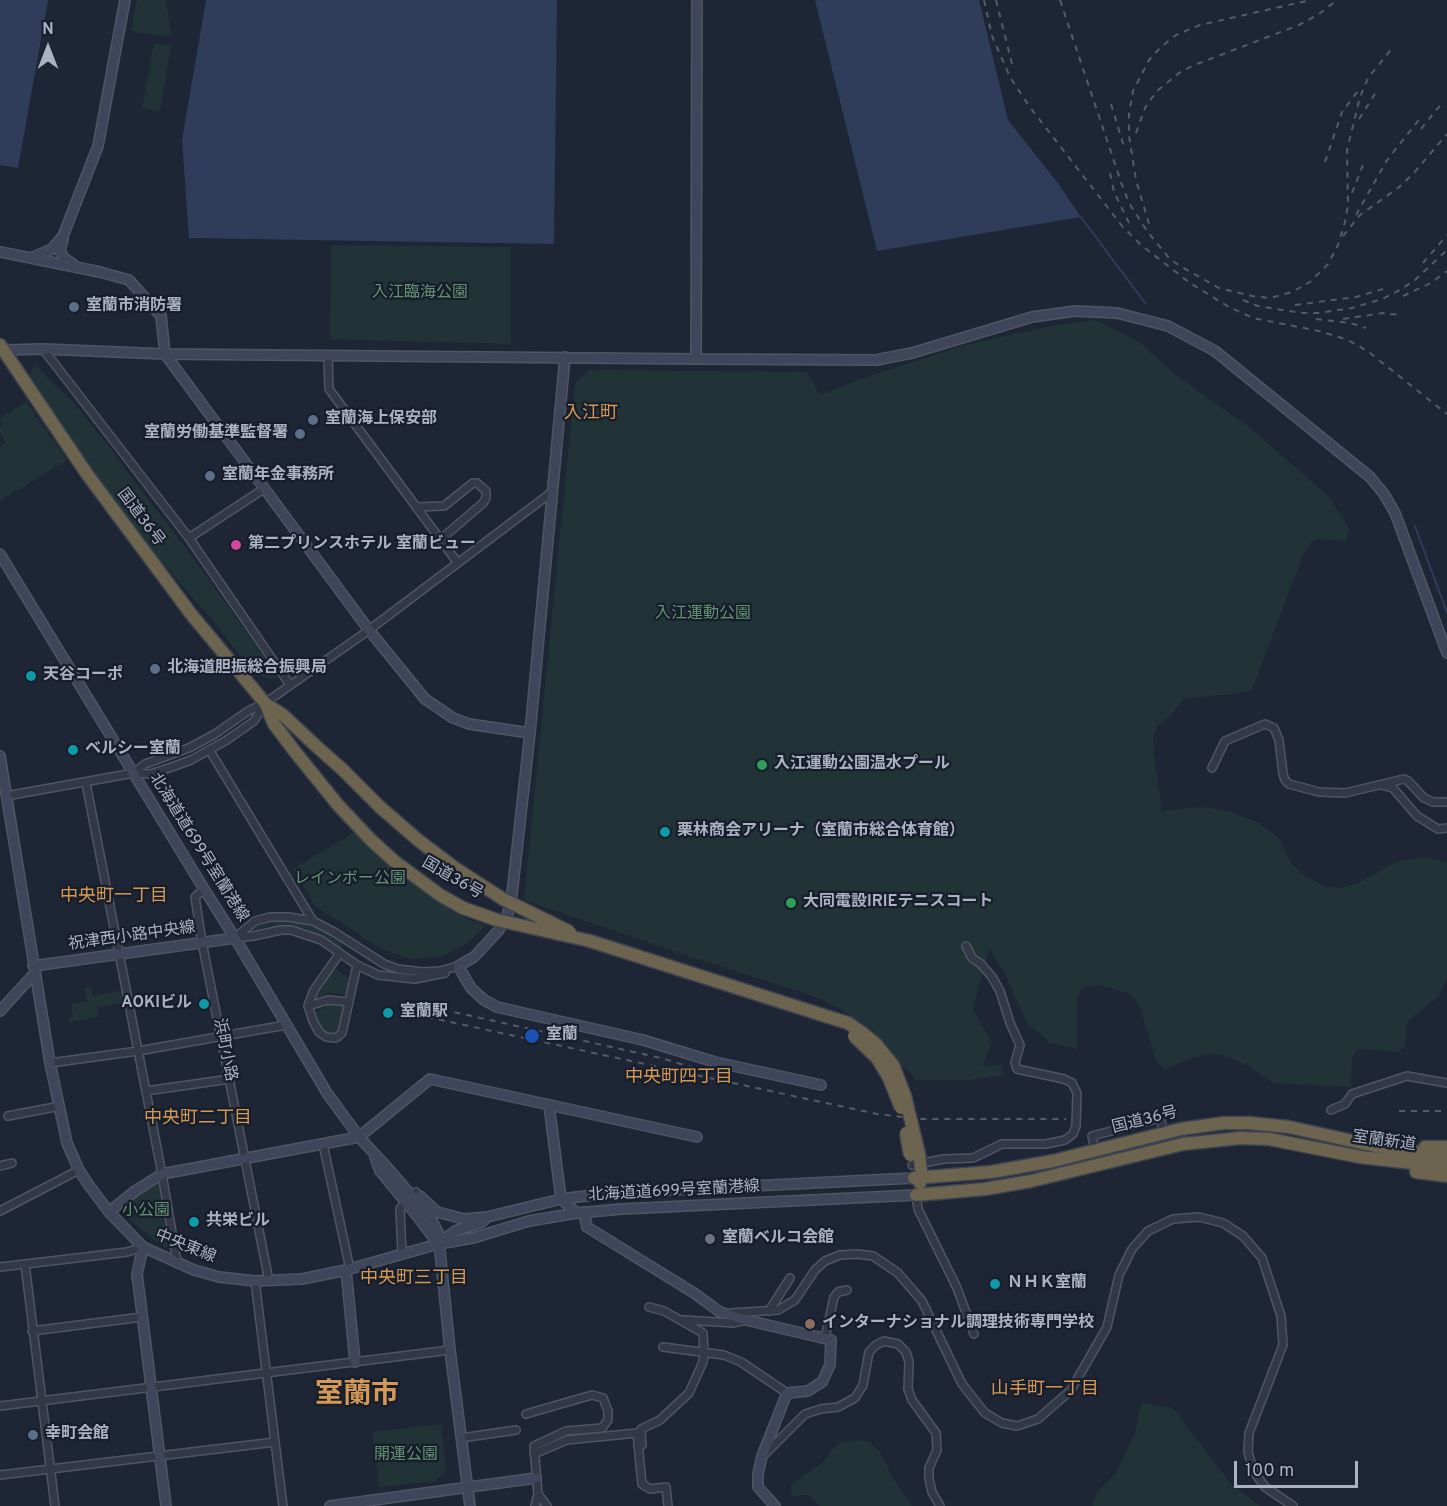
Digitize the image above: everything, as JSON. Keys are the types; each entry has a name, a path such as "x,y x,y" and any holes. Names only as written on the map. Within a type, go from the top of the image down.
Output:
{"highway":[{"name":"国道36号","path":"1,348 87,474 191,614 265,703 274,724 338,805 394,861 440,895 464,908 497,920 590,941 848,1023 876,1044 893,1065 905,1096 916,1166 991,1172 1053,1161 1164,1132 1224,1123 1268,1124 1321,1133 1375,1146"},
{"name":"国道36号","path":"265,703 283,715 418,840 456,868 503,899 590,941"},
{"name":"国道36号","path":"916,1194 985,1189 1030,1181 1183,1144 1213,1139 1269,1139 1316,1148"},
{"path":"1375,1146 1447,1147"},
{"name":"室蘭新道","path":"1375,1146 1447,1157"},
{"path":"1316,1148 1367,1164 1447,1176"},
{"name":"室蘭新道","path":"1316,1148 1396,1162 1447,1167"},
{"path":"916,1166 916,1194"}],"street":[{"path":"78,267 64,258 60,251 63,236 98,146 124,0"},
{"path":"696,359 697,0"},
{"path":"31,258 52,249 63,236"},
{"path":"0,252 78,267 129,280 160,316 165,354 369,630 425,699 469,724 530,733"},
{"path":"1,348 165,354 876,360 912,353 1032,317 1075,311 1117,313 1168,326 1204,344 1349,459 1377,485 1395,513 1447,653"},
{"path":"43,349 189,538 290,685"},
{"path":"328,355 329,389 457,562"},
{"path":"235,938 291,930 314,937 357,965 378,975 404,980 441,975 474,957 491,940 508,913 530,733 565,357"},
{"path":"416,507 441,507 473,483 477,483 486,491 483,503 440,540"},
{"path":"189,538 265,488"},
{"path":"134,773 145,764 175,754 215,735 248,711 265,703 369,630 552,492"},
{"name":"北海道道699号室蘭港線","path":"0,554 327,1093 374,1155 380,1171 411,1196 442,1214 464,1219 487,1216 561,1198 916,1166"},
{"path":"6,796 134,773 150,774 172,767 210,751 254,721 265,703"},
{"path":"1212,768 1225,741 1265,724 1274,728 1279,740 1283,774 1289,784 1319,792 1345,794 1404,779 1424,798 1433,802 1447,802"},
{"path":"210,751 313,921"},
{"path":"0,756 50,1063 67,1143 79,1170 110,1212 143,1246 127,1251 0,1267"},
{"path":"86,783 177,1262"},
{"path":"1382,784 1393,788 1417,816 1438,829 1447,828"},
{"name":"浜町小路","path":"204,889 195,897 202,942 269,1281"},
{"path":"235,938 249,925 270,917 288,917 313,921 376,959 398,969 422,972 458,966"},
{"name":"祝津西小路中央線","path":"34,970 235,938"},
{"path":"916,1166 944,1159 973,1158 1002,1144 1046,1144 1065,1140 1073,1134 1076,1126 1077,1094 1072,1083 1064,1079 1017,1069 1015,1064 1020,1045 1000,991 981,964 972,958 966,946"},
{"path":"340,953 314,990 308,1006 310,1016 319,1032 331,1038 342,1033 357,965"},
{"path":"458,966 471,988 484,1000 497,1007 643,1040 715,1062 821,1085"},
{"path":"0,1011 34,970"},
{"path":"308,1006 328,1000 350,1002"},
{"path":"50,1063 138,1051 286,1025"},
{"path":"1331,1110 1345,1104 1352,1094 1407,1076 1447,1083"},
{"path":"146,1091 230,1079"},
{"path":"110,1212 135,1191 162,1174 359,1137 430,1079 697,1137"},
{"path":"549,1105 561,1198 581,1212 587,1227 694,1293 720,1312 831,1340 830,1365 822,1382 808,1391 787,1393 741,1362 724,1355 663,1347"},
{"path":"8,1116 60,1106"},
{"path":"323,1144 348,1269 355,1362"},
{"name":"北海道道699号室蘭港線","path":"374,1155 389,1162 438,1244"},
{"path":"0,1166 12,1162"},
{"path":"0,1211 79,1170"},
{"path":"916,1194 918,1209 957,1288 974,1334"},
{"name":"北海道道699号室蘭港線","path":"438,1244 454,1243 529,1221 581,1212 916,1194"},
{"path":"402,1254 400,1209 411,1196"},
{"name":"北海道道699号室蘭港線","path":"438,1244 455,1231 482,1222 487,1216"},
{"path":"725,1313 778,1311 795,1300 815,1270 825,1261 840,1255 873,1256 898,1273 922,1300 962,1384 985,1413 1002,1423 1017,1426 1038,1419 1071,1390 1107,1328 1119,1275 1127,1258 1148,1231 1173,1219 1199,1217 1223,1223 1243,1236 1262,1258 1281,1316 1283,1345 1249,1433 1248,1452 1254,1472 1265,1487 1293,1506"},
{"path":"438,1244 470,1506"},
{"name":"中央東線","path":"166,1506 137,1274 143,1246 194,1270 219,1277 269,1281 302,1279 348,1269 438,1244"},
{"path":"25,1264 55,1506"},
{"path":"769,1311 790,1278"},
{"path":"255,1281 283,1506"},
{"path":"825,1338 834,1298 838,1292 845,1293"},
{"path":"638,1447 642,1445 641,1429 660,1420 689,1393 703,1362 704,1352 703,1333 680,1319 649,1307"},
{"path":"32,1331 142,1317"},
{"path":"680,1319 734,1323 746,1320"},
{"path":"762,1456 805,1414 838,1407 855,1398 863,1385 869,1352 884,1341 891,1342 898,1344 906,1352 909,1362 908,1389 912,1400 936,1433 937,1450 929,1468 929,1479 932,1492 940,1506"},
{"path":"0,1406 450,1350"},
{"path":"775,1506 758,1486 758,1474 762,1456 787,1393"},
{"path":"526,1414 592,1395 603,1398 608,1411 608,1420 602,1428 566,1431 534,1446 538,1494 535,1506"},
{"path":"461,1438 516,1430"},
{"path":"534,1454 567,1440 637,1433 642,1484 650,1489 666,1487 668,1506"},
{"path":"0,1475 275,1442"},
{"path":"330,1506 390,1502 536,1478"},
{"path":"538,1494 547,1506"}],"green space":[{"path":"137,0 166,0 171,34 163,37 131,31"},
{"path":"154,43 171,46 160,112 142,108"},
{"name":"入江臨海公園","path":"331,245 511,247 511,344 330,339"},
{"name":"入江運動公園","path":"1095,320 1138,341 1180,378 1252,429 1329,497 1349,528 1347,541 1317,539 1309,545 1303,555 1252,690 1235,694 1185,698 1171,715 1157,726 1153,740 1154,755 1162,811 1203,807 1229,811 1259,823 1281,840 1290,862 1304,875 1326,887 1341,888 1358,883 1396,862 1424,857 1447,862 1447,977 1439,996 1407,1022 1405,1047 1398,1052 1357,1049 1352,1058 1351,1087 1273,1083 1230,1057 1210,1053 1188,1059 1165,1070 1156,1061 1140,1007 1130,994 1100,985 1082,987 1077,999 1077,1049 1050,1043 1027,1023 1004,972 989,948 973,1010 992,1042 982,1066 1002,1065 1003,1075 969,1080 915,1080 911,1073 898,1063 874,1031 837,1007 810,995 524,900 575,383 589,370 807,372 820,395 961,346 1051,326"},
{"path":"34,364 73,402 108,445 184,545 279,678 271,679 254,674 215,623 158,558 66,436 30,375"},
{"path":"26,402 67,460 0,501 0,447 6,443 0,433 2,426 0,418"},
{"name":"レインボー公園","path":"354,832 442,904 467,919 486,925 470,941 441,957 412,959 384,950 316,907 293,869"},
{"path":"271,920 304,924 319,929 332,936 343,947 339,948 328,940 289,925 251,929 252,926"},
{"path":"334,968 352,980 348,995 328,993 317,998 316,994"},
{"path":"91,987 92,996 121,991 123,1003 97,1007 99,1017 70,1022 69,1018 73,1017 71,1004 87,1001 85,988"},
{"path":"329,1005 341,1006 344,1009 341,1028 334,1034 324,1032 313,1015"},
{"name":"小公園","path":"158,1181 170,1245 165,1248 120,1210 145,1188"},
{"path":"1141,1403 1173,1408 1231,1484 1260,1506 1092,1506 1097,1492 1116,1473 1135,1433"},
{"name":"開運公園","path":"441,1424 446,1470 436,1481 379,1487 372,1432"},
{"path":"858,1440 869,1442 880,1452 895,1482 912,1506 820,1506 808,1495 791,1496 791,1484 823,1462 842,1442"}],"water":[{"path":"0,0 48,0 18,168 0,165"},
{"path":"206,0 557,0 554,244 189,238 182,140"},
{"path":"815,0 979,0 1008,120 1057,182 1081,217 877,251"}],"waterway":[{"path":"1081,217 1145,303"},
{"path":"1415,526 1447,613"}],"railway":[{"path":"984,0 992,36 1010,77 1029,106 1122,226 1141,245 1190,283 1229,307 1253,318 1319,331 1356,344 1447,414"},
{"path":"996,0 1012,64"},
{"path":"1060,0 1121,182 1129,203 1147,231 1169,258 1180,266 1219,288 1252,296 1270,298 1292,292 1310,282 1328,264 1338,245 1345,222 1348,205 1347,150 1360,97 1368,78 1394,46"},
{"path":"1149,224 1136,180 1129,136 1129,114 1133,91 1149,60 1176,35 1200,25 1311,0"},
{"path":"1136,133 1145,108 1151,99 1158,90 1179,73 1299,25 1319,14 1337,0"},
{"path":"1325,162 1342,112 1361,87"},
{"path":"1359,119 1378,89"},
{"path":"1421,129 1442,103"},
{"path":"1111,104 1125,150"},
{"path":"1356,215 1387,160 1422,116"},
{"path":"1343,236 1360,215 1398,188 1413,174 1447,134"},
{"path":"1352,193 1363,165"},
{"path":"1110,173 1114,192 1130,225"},
{"path":"1423,263 1447,235"},
{"path":"1243,300 1258,306 1301,313 1352,308 1382,299 1400,290 1415,280 1447,250"},
{"path":"1403,296 1431,283 1447,271"},
{"path":"1295,305 1356,297 1383,289"},
{"path":"1343,319 1383,313 1400,315"},
{"path":"1316,319 1350,323 1366,328"},
{"path":"431,1007 661,1058 694,1068"},
{"path":"427,1017 877,1114 920,1119 1066,1119"},
{"path":"1399,1111 1447,1111"}],"place":[{"name":"室蘭市消防署","path":"74,307"},
{"name":"室蘭海上保安部","path":"313,420"},
{"name":"室蘭労働基準監督署","path":"300,434"},
{"name":"室蘭年金事務所","path":"210,476"},
{"name":"第二プリンスホテル 室蘭ビュー","path":"236,545"},
{"name":"北海道胆振総合振興局","path":"155,669"},
{"name":"天谷コーポ","path":"31,676"},
{"name":"ベルシー室蘭","path":"73,750"},
{"name":"入江運動公園温水プール","path":"762,765"},
{"name":"栗林商会アリーナ（室蘭市総合体育館）","path":"665,832"},
{"name":"大同電設IRIEテニスコート","path":"791,903"},
{"name":"AOKIビル","path":"204,1004"},
{"name":"室蘭駅","path":"388,1013"},
{"name":"室蘭","path":"532,1036"},
{"name":"共栄ビル","path":"194,1222"},
{"name":"室蘭ベルコ会館","path":"710,1239"},
{"name":"ＮＨＫ室蘭","path":"995,1284"},
{"name":"インターナショナル調理技術専門学校","path":"810,1324"},
{"name":"幸町会館","path":"33,1435"}],"district":[{"name":"入江町","path":"591,414"},
{"name":"中央町一丁目","path":"114,897"},
{"name":"中央町四丁目","path":"679,1078"},
{"name":"中央町二丁目","path":"198,1119"},
{"name":"中央町三丁目","path":"414,1279"},
{"name":"山手町一丁目","path":"1045,1390"},
{"name":"室蘭市","path":"357,1396"}]}
